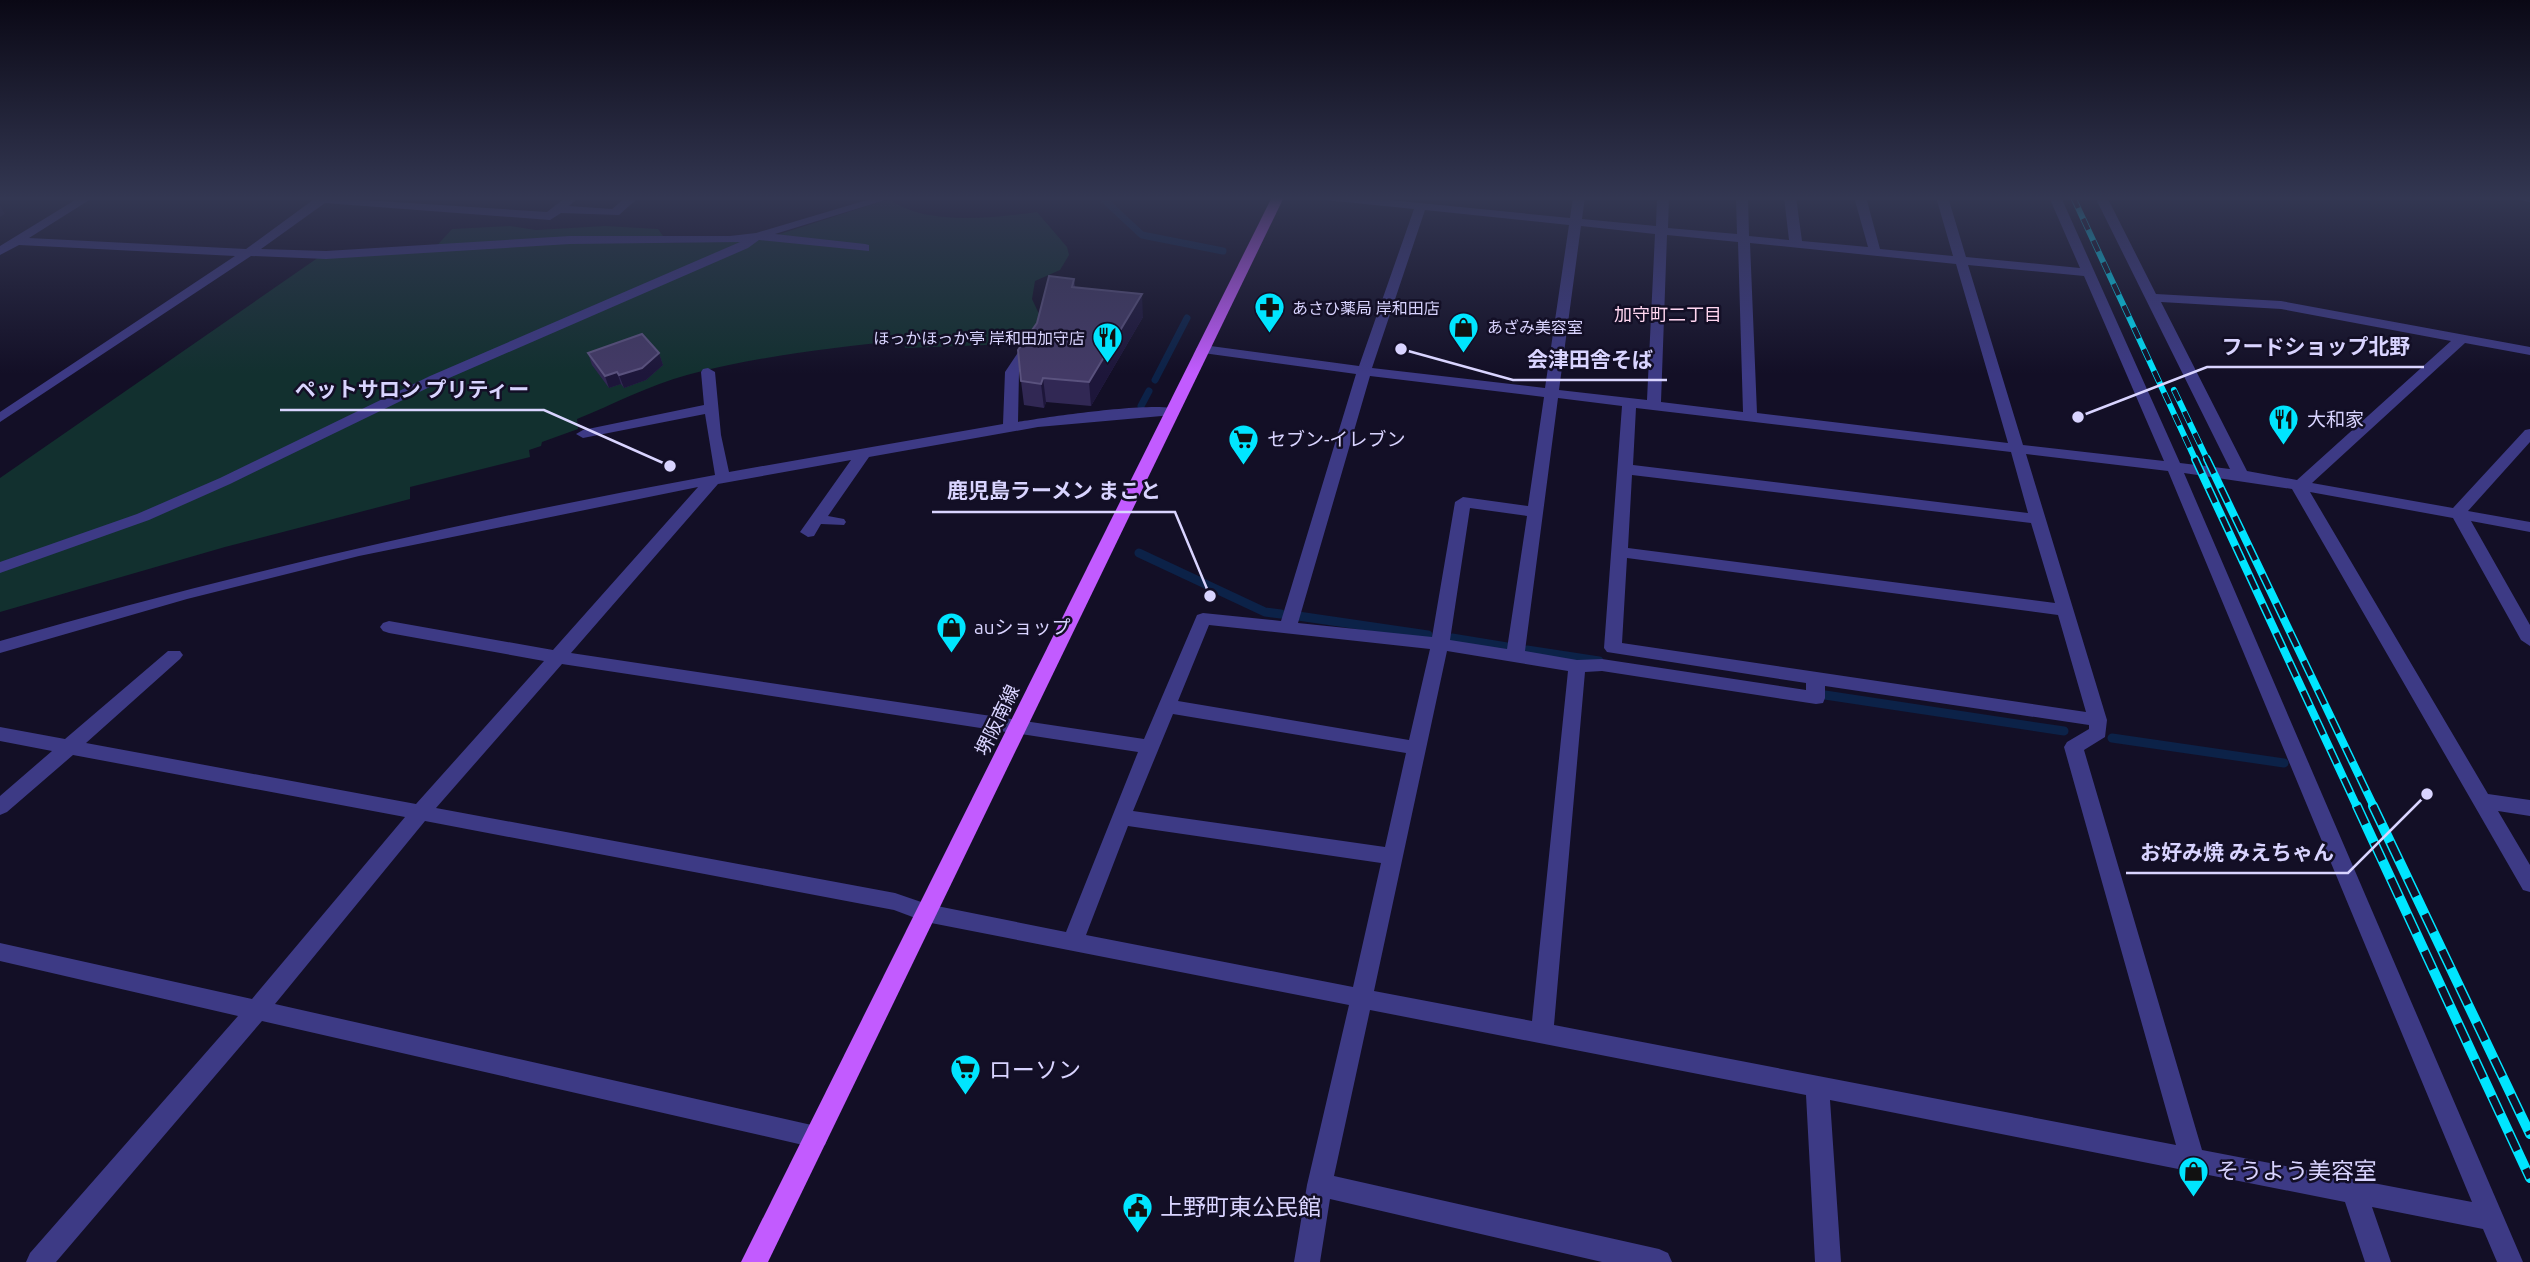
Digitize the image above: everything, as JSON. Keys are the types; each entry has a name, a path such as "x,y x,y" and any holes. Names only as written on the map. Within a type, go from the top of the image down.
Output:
{"main road":[{"name":"堺阪南線","path":"754,1262 1249,256"}],"street":[{"path":"0,418 244,256"},
{"path":"0,568 143,517 213,487 435,379 718,256"},
{"path":"1288,628 1364,371 1404,256"},
{"path":"1515,656 1570,256"},
{"path":"1654,406 1659,256"},
{"path":"1745,256 1750,417"},
{"path":"1921,256 2088,273"},
{"path":"1958,256 2019,449 2037,519 2098,720 2098,732 2074,747 2193,1160"},
{"path":"2081,256 2174,467 2510,1262"},
{"path":"2131,256 2241,475"},
{"path":"2152,298 2281,305 2530,351"},
{"path":"2299,487 2462,338"},
{"path":"1203,349 1364,371 2241,475 2530,527"},
{"path":"1010,428 1012,372 1026,351"},
{"path":"39,1262 258,1009 420,813 718,479 708,372"},
{"path":"1629,402 1613,648 2098,720"},
{"path":"583,435 711,408"},
{"path":"0,647 259,576 388,545 718,479 1010,428 1128,412 1172,411"},
{"path":"2458,513 2530,432"},
{"path":"838,522 812,525 863,454"},
{"path":"1624,469 2037,519"},
{"path":"2299,487 2530,884"},
{"path":"1307,1262 1320,1185 1360,997 1440,644 1463,502 1534,512"},
{"path":"2458,513 2530,640"},
{"path":"1619,552 2066,610"},
{"path":"1073,942 1121,817 1203,619 1440,644 1577,666 1602,665 1816,698 1815,678"},
{"path":"388,627 557,657 1152,747"},
{"path":"0,807 174,655"},
{"path":"1542,1033 1577,666"},
{"path":"1166,706 1417,748"},
{"path":"0,734 793,882 895,902 926,913 2491,1218"},
{"path":"2483,802 2530,808"},
{"path":"1121,817 1392,856"},
{"path":"0,952 816,1137"},
{"path":"1817,1087 1828,1262"},
{"path":"1320,1185 1659,1262"},
{"path":"2354,1191 2378,1262"}],"green space":[{"path":"1068,256 1060,270 1035,281 1032,299 1040,316 1036,343 905,348 904,340 768,358 687,375 577,419 578,429 542,442 541,446 529,450 530,457 410,487 410,499 225,547 0,612 0,478 319,257"}],"building":[{"path":"1049,276 1074,279 1072,287 1142,294 1089,382 1043,378 1041,384 1021,381 1018,350 1037,323"},
{"path":"642,334 659,353 642,368 605,376 588,353"}],"waterway":[{"path":"1155,380 1187,318"},
{"path":"1141,406 1149,391"},
{"path":"1139,553 1265,612 1281,614"},
{"path":"1298,616 1428,635"},
{"path":"1452,638 1507,647"},
{"path":"1527,650 1599,661"},
{"path":"1825,695 2064,731"},
{"path":"2112,738 2284,763"}],"railway":[{"path":"2100,256 2196,461"},
{"path":"2174,390 2208,461"},
{"path":"2195,459 2357,807"},
{"path":"2207,459 2374,807"},
{"path":"2357,806 2530,1178"},
{"path":"2373,806 2530,1134"}],"place":[{"name":"あさひ薬局 岸和田店","path":"1269,335"},
{"name":"会津田舎そば","path":"1401,349"},
{"name":"あざみ美容室","path":"1464,354"},
{"name":"ほっかほっか亭 岸和田加守店","path":"1108,365"},
{"name":"フードショップ北野","path":"2078,417"},
{"name":"大和家","path":"2284,446"},
{"name":"ペットサロン プリティー","path":"670,466"},
{"name":"セブン-イレブン","path":"1244,466"},
{"name":"鹿児島ラーメン まこと","path":"1210,596"},
{"name":"auショップ","path":"951,654"},
{"name":"お好み焼 みえちゃん","path":"2427,794"},
{"name":"ローソン","path":"966,1097"},
{"name":"そうよう美容室","path":"2193,1198"},
{"name":"上野町東公民館","path":"1137,1234"}],"district":[{"name":"加守町二丁目","path":"1668,315"}]}
